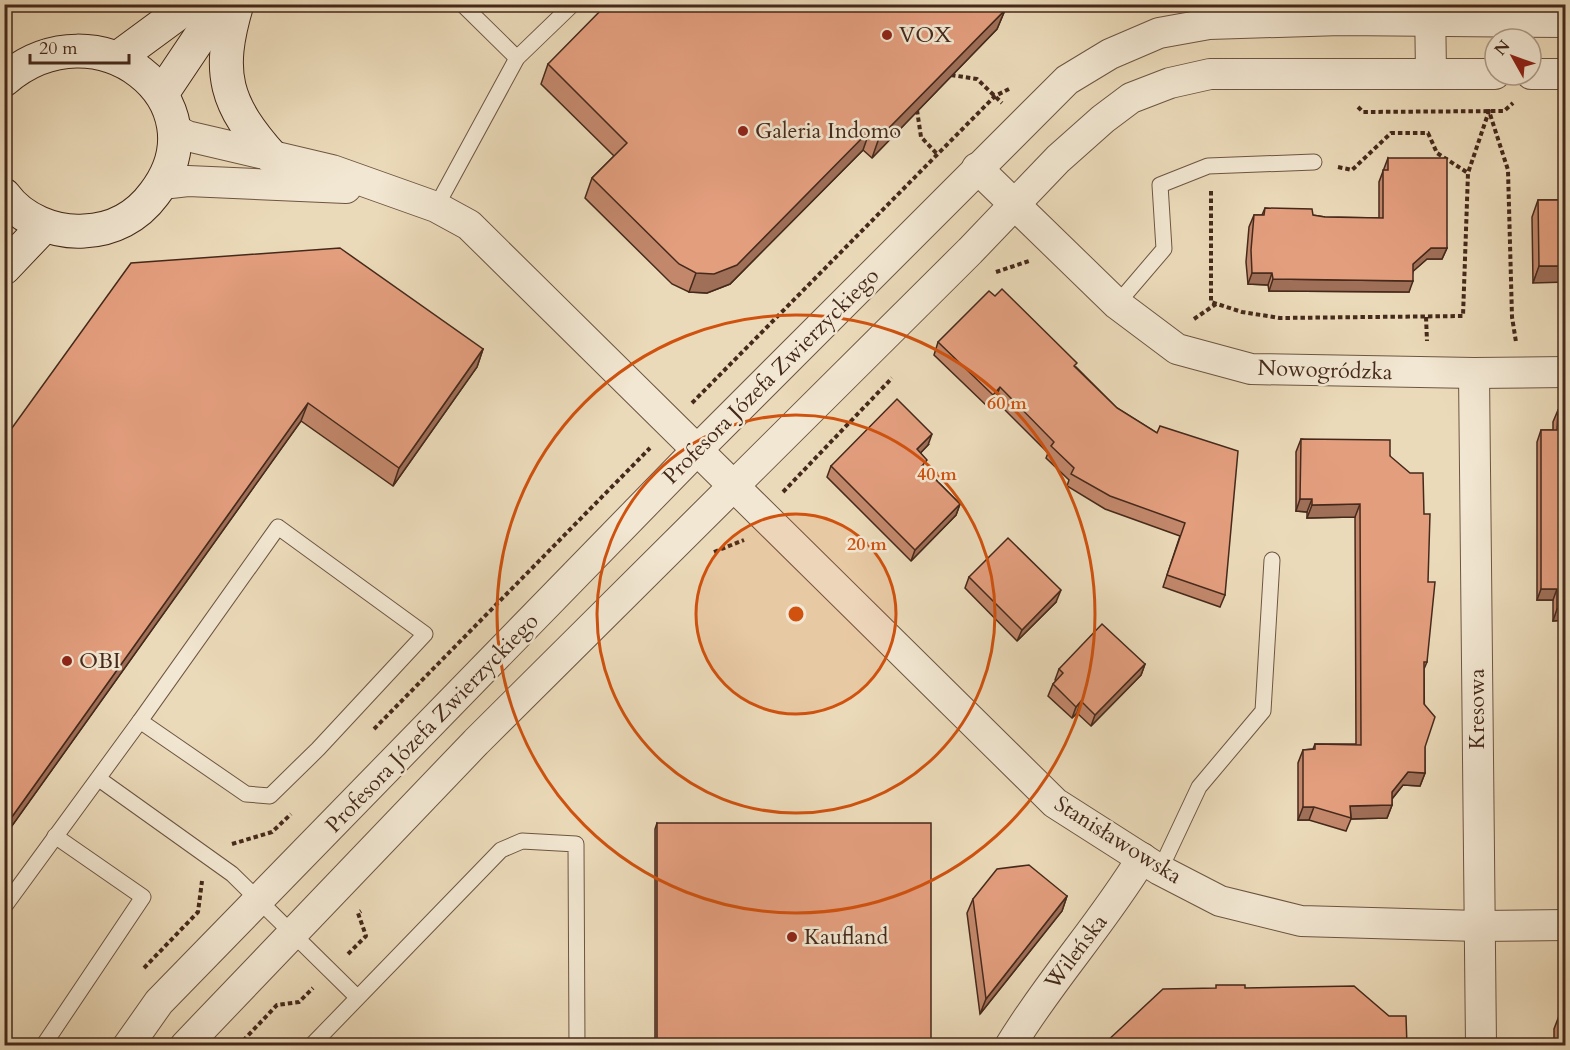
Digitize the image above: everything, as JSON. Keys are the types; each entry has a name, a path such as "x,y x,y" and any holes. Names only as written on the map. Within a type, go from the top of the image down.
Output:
{"main road":[{"path":"123,54 191,4"},
{"path":"163,92 222,4"},
{"path":"237,4 226,52 228,85 250,132 273,158"},
{"path":"4,80 21,63 40,52 71,43 98,45 123,54 145,70 163,92 174,129 169,166 162,184 145,206 115,225 97,231 71,232 44,226 24,215 5,199"},
{"path":"4,268 44,226"}],"street":[{"path":"1430,13 1431,73"},
{"name":"Profesora Józefa Zwierzyckiego","path":"128,1046 159,1002 698,449 976,168 1067,80 1110,54 1159,33 1209,24 1341,20 1430,13 1566,22"},
{"name":"Profesora Józefa Zwierzyckiego","path":"185,1046 476,742 1015,206 1058,159 1103,119 1131,98 1170,83 1210,74 1483,74"},
{"path":"1543,74 1566,74"},
{"path":"174,129 187,136 332,170 382,189"},
{"name":"Nowogródzka","path":"976,168 1117,304 1177,349 1251,369 1474,373 1566,372"},
{"path":"162,184 188,181 382,189"},
{"name":"Stanisławowska","path":"382,189 436,207 469,225 1055,803 1151,864 1220,901 1301,921 1478,926 1566,925"},
{"name":"Kresowa","path":"1474,373 1481,1046"},
{"name":"Wileńska","path":"1010,1046 1028,1016 1117,898 1151,864"}],"lane":[{"path":"462,4 518,58"},
{"path":"436,207 518,58 573,4"},
{"path":"1117,304 1164,249 1160,184 1208,166 1314,162"},
{"path":"4,907 99,779 140,721 278,527 425,634 318,749 270,796 246,794 140,721"},
{"path":"1151,864 1199,787 1263,711 1272,560"},
{"path":"99,779 232,874 357,997"},
{"path":"43,1046 143,897 55,836"},
{"path":"311,1046 501,850 522,841 576,844 577,1046"}],"path":[{"path":"944,78 953,74 977,79 995,96"},
{"path":"919,104 916,113 921,137 938,154"},
{"path":"1208,166 1211,195 1211,302 1242,312 1280,318 1463,316 1468,173 1489,111 1508,170 1512,317 1517,351"},
{"path":"1314,162 1352,170 1391,133 1428,133 1437,153 1468,173"},
{"path":"1190,322 1216,304"},
{"path":"1426,317 1427,351"},
{"path":"688,396 696,398 720,376"},
{"path":"712,553 755,536 785,488 808,463"},
{"path":"238,1046 277,1005 299,1002 366,936 358,913 366,905"}],"building":[{"name":"Galeria Indomo","path":"607,4 999,4 1005,10 879,138 870,130 737,265 714,274 696,273 679,264 592,178 627,143 548,64"},
{"path":"1388,158 1447,158 1447,248 1431,248 1413,264 1413,281 1273,279 1272,273 1252,273 1254,215 1264,215 1265,208 1312,209 1313,215 1325,217 1383,218 1383,170 1388,170"},
{"path":"1538,200 1566,200 1566,266 1539,266"},
{"name":"OBI","path":"340,248 483,349 399,468 308,403 4,828 4,439 131,263"},
{"path":"1002,289 1077,363 1074,366 1117,408 1157,433 1160,426 1238,451 1225,595 1167,575 1185,523 1110,496 1071,474 1074,468 1051,446 1054,442 1000,387 993,395 938,342 989,291 995,296"},
{"path":"897,399 932,434 917,449 927,460 922,466 960,504 915,550 831,466"},
{"path":"1558,410 1566,410 1566,609 1557,609 1557,589 1541,589 1541,430 1557,430"},
{"path":"1301,439 1390,440 1390,456 1410,473 1423,473 1424,514 1430,514 1428,582 1435,582 1427,662 1424,662 1424,704 1435,717 1425,747 1425,773 1408,772 1392,792 1392,805 1350,806 1351,818 1314,807 1303,807 1303,750 1315,749 1315,744 1361,745 1360,504 1312,505 1312,499 1300,499"},
{"path":"1008,538 1061,590 1022,630 969,577"},
{"path":"1102,624 1145,664 1095,715 1081,701 1076,707 1053,684 1063,673 1059,669"},
{"name":"Kaufland","path":"657,823 931,823 931,1046 657,1046"},
{"path":"1029,865 1067,896 986,999 973,899 997,869"},
{"path":"1216,985 1245,985 1245,988 1354,986 1389,1016 1406,1016 1407,1046 1107,1046 1105,1043 1163,989 1216,988"},
{"path":"1562,1008 1566,1008 1566,1046 1562,1046"}],"place":[{"name":"VOX","path":"887,35"},
{"name":"Galeria Indomo","path":"743,131"},
{"name":"OBI","path":"67,661"},
{"name":"Kaufland","path":"792,937"}]}
